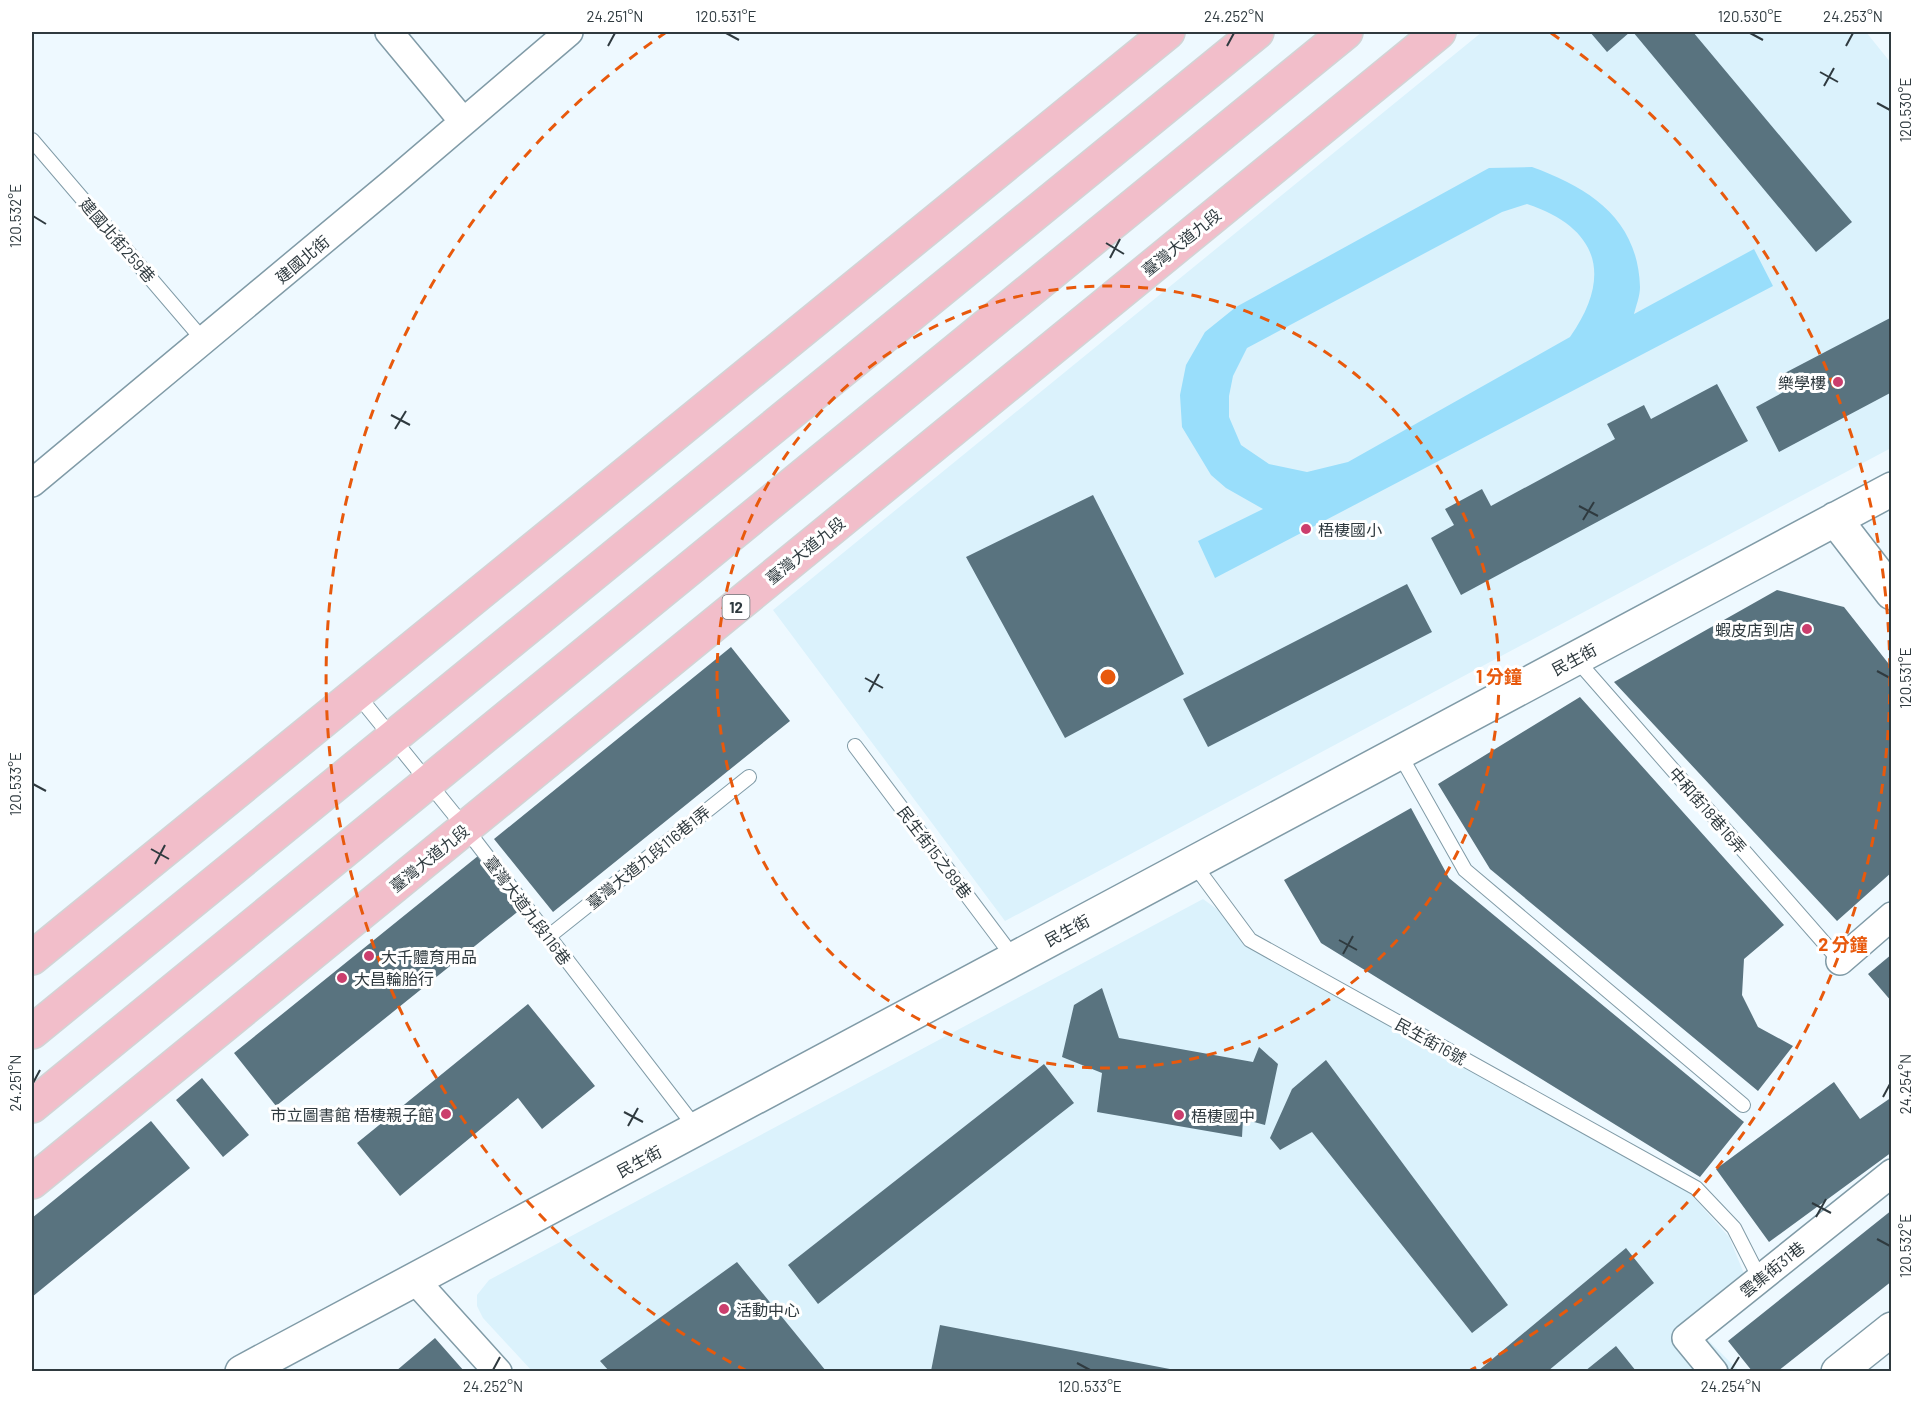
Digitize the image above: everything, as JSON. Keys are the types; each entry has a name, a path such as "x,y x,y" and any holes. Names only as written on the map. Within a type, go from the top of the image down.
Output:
{"main road":[{"path":"32,958 1168,32"},
{"path":"32,1032 1257,32"},
{"path":"32,1106 1346,32"},
{"name":"臺灣大道九段","path":"32,1182 1439,32"}],"street":[{"path":"389,32 462,120"},
{"name":"建國北街","path":"32,483 204,341 392,183 462,120 569,32"},
{"name":"民生街","path":"242,1371 697,1130 1892,489"},
{"path":"1835,519 1892,593"},
{"path":"1840,961 1892,916"},
{"name":"雲集街31巷","path":"1714,1371 1686,1338 1892,1173"},
{"path":"414,1280 498,1371"},
{"path":"1838,1371 1892,1329"}],"lane":[{"name":"建國北街259巷","path":"32,140 204,341"},
{"name":"中和街18巷16弄","path":"1575,658 1840,961"},
{"name":"臺灣大道九段116巷","path":"356,693 466,829 697,1130"},
{"name":"民生街15之89巷","path":"855,746 1014,958"},
{"path":"1400,753 1466,870 1743,1105"},
{"name":"臺灣大道九段116巷1弄","path":"548,937 749,777"},
{"name":"民生街16號","path":"1193,863 1250,940 1696,1188 1734,1228 1760,1279"}],"shaded area":[{"name":"梧棲國小","path":"1482,32 1866,32 1891,63 1891,448 1005,921 773,610"},
{"path":"1532,167 1573,185 1607,209 1620,225 1630,243 1637,263 1640,290 1634,314 1754,249 1773,286 1215,578 1198,541 1263,509 1226,488 1211,475 1182,427 1180,395 1186,365 1205,332 1236,307 1489,168","holes":["1527,204 1551,214 1570,226 1584,241 1592,257 1594,274 1592,294 1570,337 1348,462 1307,472 1269,464 1241,445 1229,417 1229,396 1233,376 1247,348 1502,212"]},
{"name":"梧棲國中","path":"1203,899 1283,957 1487,1067 1634,1163 1686,1189 1729,1237 1745,1276 1692,1324 1740,1372 532,1371 483,1318 477,1306 477,1295 489,1280"}],"building":[{"path":"1590,32 1630,32 1607,52"},
{"path":"1633,32 1693,32 1852,222 1816,252"},
{"name":"樂學樓","path":"1892,317 1892,392 1779,452 1756,407 1789,389 1781,375"},
{"path":"1717,384 1748,441 1461,595 1431,538 1454,525 1445,509 1482,489 1491,506 1615,439 1607,424 1644,405 1651,419"},
{"path":"1093,495 1184,674 1065,738 966,557"},
{"path":"1407,584 1432,632 1208,747 1183,699"},
{"path":"1777,590 1844,607 1892,668 1892,872 1837,921 1614,682"},
{"path":"731,647 790,721 553,912 494,839"},
{"path":"1580,697 1784,925 1744,959 1742,995 1758,1027 1793,1046 1758,1091 1490,869 1438,784"},
{"path":"1411,808 1449,878 1744,1122 1700,1177 1321,943 1284,880"},
{"path":"478,856 521,909 276,1106 234,1053"},
{"path":"1892,954 1892,1002 1868,974"},
{"path":"1102,988 1119,1038 1253,1062 1259,1047 1278,1064 1265,1125 1243,1119 1242,1137 1097,1112 1102,1073 1062,1057 1074,1005"},
{"name":"市立圖書館 梧棲親子館","path":"528,1004 595,1086 542,1129 518,1098 400,1196 357,1143"},
{"path":"1326,1060 1508,1305 1472,1333 1312,1132 1280,1150 1270,1138 1292,1089"},
{"path":"1044,1064 1074,1103 818,1304 788,1265"},
{"path":"202,1078 249,1135 223,1157 176,1100"},
{"path":"1834,1082 1860,1119 1892,1097 1892,1152 1769,1242 1716,1169"},
{"path":"151,1121 190,1168 32,1297 32,1218"},
{"path":"1892,1210 1892,1281 1778,1371 1752,1371 1728,1341"},
{"path":"1626,1248 1654,1283 1548,1371 1478,1371"},
{"name":"活動中心","path":"737,1262 826,1371 609,1371 600,1361"},
{"path":"940,1325 1175,1370 1175,1371 931,1371"},
{"path":"435,1338 464,1371 396,1371"},
{"path":"1616,1346 1636,1371 1585,1371"}],"place":[{"name":"樂學樓","path":"1838,382"},
{"name":"梧棲國小","path":"1306,529"},
{"name":"蝦皮店到店","path":"1807,629"},
{"name":"大千體育用品","path":"369,956"},
{"name":"大昌輪胎行","path":"342,978"},
{"name":"市立圖書館 梧棲親子館","path":"446,1114"},
{"name":"梧棲國中","path":"1179,1115"},
{"name":"活動中心","path":"724,1309"}]}
